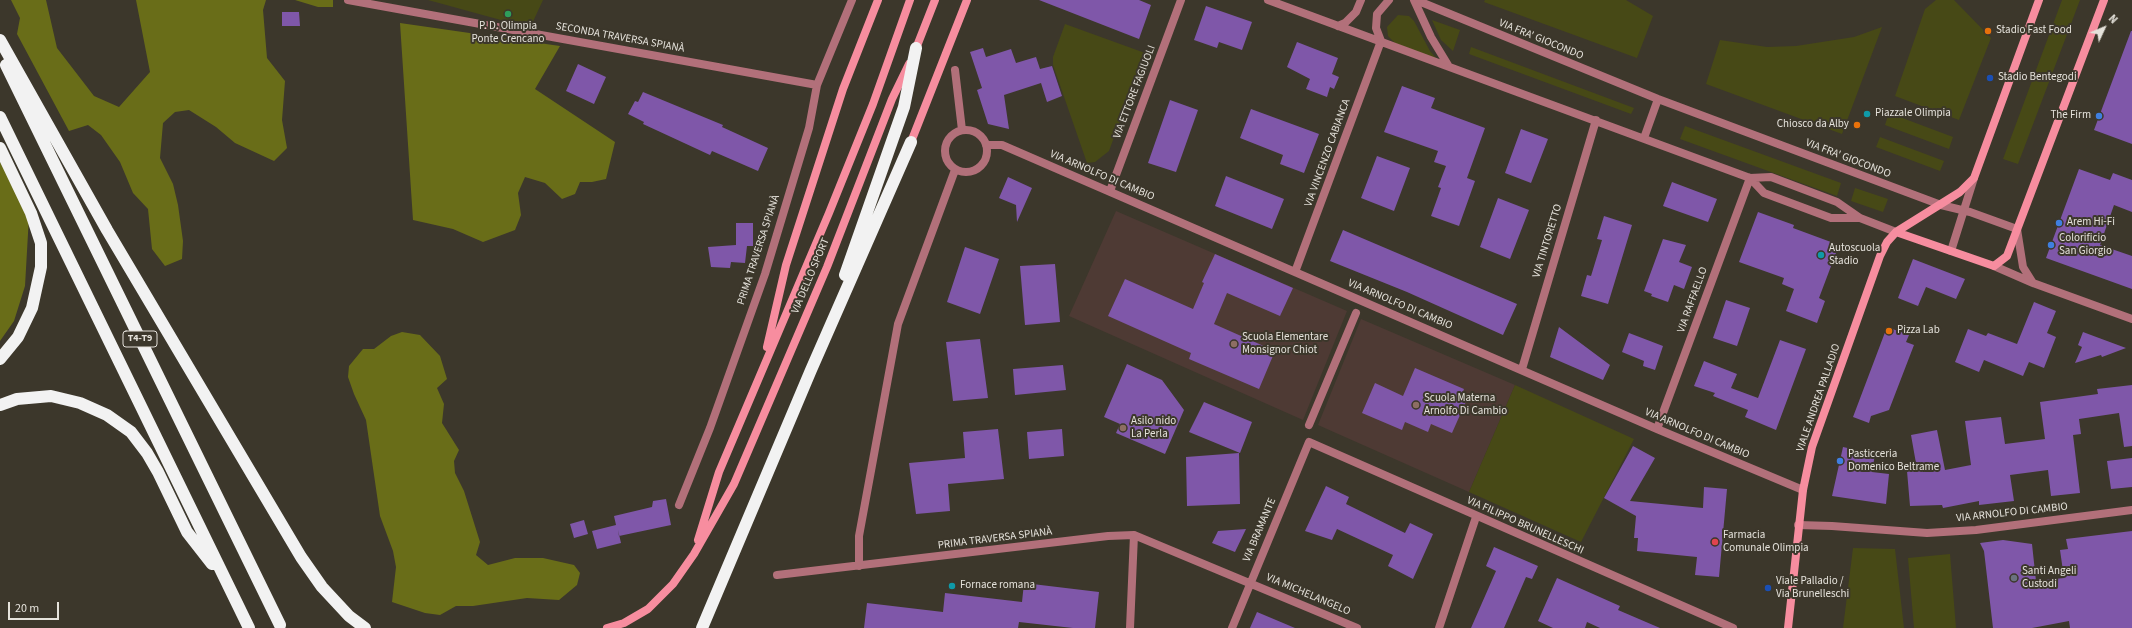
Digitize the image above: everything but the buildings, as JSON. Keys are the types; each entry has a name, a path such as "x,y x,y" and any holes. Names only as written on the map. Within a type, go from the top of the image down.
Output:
{"highway":[{"path":"0,40 107,230 301,557 328,593 349,616 365,628"},
{"path":"811,370 904,107 916,48"},
{"name":"T4-T9","path":"0,54 280,625"},
{"name":"T4-T9","path":"0,117 249,628"},
{"path":"702,628 811,370 911,142"},
{"path":"0,148 32,213 41,243 41,267 32,308 18,337 0,359"},
{"path":"0,405 17,399 51,396 80,403 107,415 131,432 158,472 187,532 228,586"}],"street":[{"name":"SECONDA TRAVERSA SPIANÀ","path":"348,0 817,85"},
{"name":"PRIMA TRAVERSA SPIANÀ","path":"678,505 710,428 765,274 809,128 817,85 852,0"},
{"path":"762,367 786,265 843,89 878,0"},
{"name":"VIA DELLO SPORT","path":"694,554 719,472 870,111 910,0"},
{"name":"VIA DELLO SPORT","path":"607,628 624,623 648,609 674,584 694,554 734,484 827,267 892,99 916,48 935,0"},
{"path":"911,142 967,0"},
{"name":"VIA ETTORE FAGIUOLI","path":"1110,191 1181,0"},
{"path":"1268,0 1448,65 1750,178 1771,177 1837,202 1860,218 1994,266 2033,283 2132,319"},
{"path":"1338,26 1345,23 1356,12 1361,0"},
{"path":"1381,41 1376,28 1377,14 1389,0"},
{"name":"VIA FRA' GIOCONDO","path":"1415,0 1431,37 1448,65"},
{"name":"VIA FRA' GIOCONDO","path":"1415,0 1658,99 1941,205"},
{"path":"1951,251 1974,178 2039,0"},
{"path":"1994,266 2007,256 2104,0"},
{"name":"VIA VINCENZO CABIANCA","path":"1295,272 1381,41"},
{"path":"955,70 962,130"},
{"path":"1644,138 1658,99"},
{"name":"VIA TINTORETTO","path":"1522,369 1596,120"},
{"path":"962,130 974,132 980,135 986,145 987,152 982,166 970,172 955,170 946,161 944,148 950,136 962,130"},
{"name":"VIA ARNOLFO DI CAMBIO","path":"986,145 1002,145 1522,369 1657,429 1803,490"},
{"path":"859,566 859,536 898,324 955,170"},
{"path":"1750,178 1764,192 1831,218 1860,218"},
{"name":"VIA RAFFAELLO","path":"1657,429 1750,178"},
{"path":"1896,232 1960,192 1974,178"},
{"path":"1941,205 2017,228"},
{"path":"2017,228 2023,267 2033,283"},
{"name":"VIALE ANDREA PALLADIO","path":"1788,628 1798,525 1803,490 1812,447 1880,256 1887,242 1896,232"},
{"path":"1309,425 1356,313"},
{"name":"VIA FILIPPO BRUNELLESCHI","path":"1309,442 1476,517 1733,628"},
{"name":"VIA BRAMANTE","path":"1232,628 1309,442"},
{"name":"VIA ARNOLFO DI CAMBIO","path":"1798,525 1927,533 1976,530 2132,510"},
{"path":"1439,628 1476,517"},
{"name":"PRIMA TRAVERSA SPIANÀ","path":"777,575 1108,536 1134,535 1250,583"},
{"path":"1130,628 1134,535"},
{"name":"VIA MICHELANGELO","path":"1250,583 1357,628"}],"shaded area":[{"path":"11,0 46,0 57,48 94,96 119,107 150,72 136,0 266,0 263,10 267,58 285,81 282,120 287,148 274,161 235,143 216,127 189,110 175,112 163,123 160,158 173,184 178,205 183,241 182,259 165,266 152,249 148,209 133,193 120,162 101,135 88,125 69,131 17,34 20,18"},
{"path":"295,0 333,0 333,7 318,7"},
{"name":"P. D. Olimpia Ponte Crencano","path":"428,0 543,0 530,28"},
{"path":"1485,0 1626,0 1653,16 1637,58 1484,2"},
{"path":"1936,0 1954,0 1991,38 1959,120 1895,96 1925,9"},
{"path":"2062,0 2080,0 2018,164 2003,159"},
{"path":"1398,15 1409,16 1414,21 1430,51 1436,58 1435,59 1395,43 1388,36 1387,27"},
{"path":"1432,20 1460,30 1453,51 1441,40"},
{"path":"400,23 560,46 535,89 615,142 606,179 592,182 580,182 575,194 562,199 545,183 525,177 518,193 521,215 515,230 483,242 453,229 413,220"},
{"path":"1065,24 1145,53 1109,151 1095,162 1087,163 1053,65 1053,57"},
{"path":"1882,27 1842,134 1706,84 1720,40 1767,47 1796,46 1854,37"},
{"path":"1471,47 1634,108 1631,114 1469,54"},
{"path":"1889,113 1953,137 1949,149 1885,125"},
{"path":"1685,126 1841,183 1837,196 1680,139"},
{"path":"1880,137 1944,161 1940,171 1876,147"},
{"path":"0,162 29,216 25,286 14,321 0,341"},
{"path":"1855,188 1888,199 1883,212 1851,201"},
{"name":"Scuola Elementare Monsignor Chiot","path":"1116,211 1347,311 1303,420 1069,316"},
{"name":"Scuola Materna Arnolfo Di Cambio","path":"1361,319 1515,385 1469,492 1318,425"},
{"path":"402,332 420,335 440,356 447,379 437,388 444,404 442,423 459,450 454,461 455,473 464,491 480,542 476,555 488,565 515,558 543,558 574,565 580,573 577,585 559,600 527,598 473,606 456,606 440,615 425,613 392,602 396,567 393,551 380,516 366,420 348,377 349,366 363,349 374,349 391,336"},
{"path":"1515,385 1634,439 1581,542 1469,492"},
{"path":"1853,548 1895,549 1904,628 1843,628"},
{"path":"1950,554 1956,628 1914,628 1908,558"}],"place":[{"name":"P. D. Olimpia Ponte Crencano","path":"508,14"},
{"name":"Stadio Fast Food","path":"1988,31"},
{"name":"Stadio Bentegodi","path":"1990,78"},
{"name":"Piazzale Olimpia","path":"1867,114"},
{"name":"The Firm","path":"2099,116"},
{"name":"Chiosco da Alby","path":"1857,125"},
{"name":"Arem Hi-Fi","path":"2059,223"},
{"name":"Colorificio San Giorgio","path":"2051,245"},
{"name":"Autoscuola Stadio","path":"1821,255"},
{"name":"Pizza Lab","path":"1889,331"},
{"name":"Scuola Elementare Monsignor Chiot","path":"1234,344"},
{"name":"Scuola Materna Arnolfo Di Cambio","path":"1416,405"},
{"name":"Asilo nido La Perla","path":"1123,428"},
{"name":"Pasticceria Domenico Beltrame","path":"1840,461"},
{"name":"Farmacia Comunale Olimpia","path":"1715,542"},
{"name":"Santi Angeli Custodi","path":"2014,578"},
{"name":"Fornace romana","path":"952,586"},
{"name":"Viale Palladio / Via Brunelleschi","path":"1768,588"}]}
